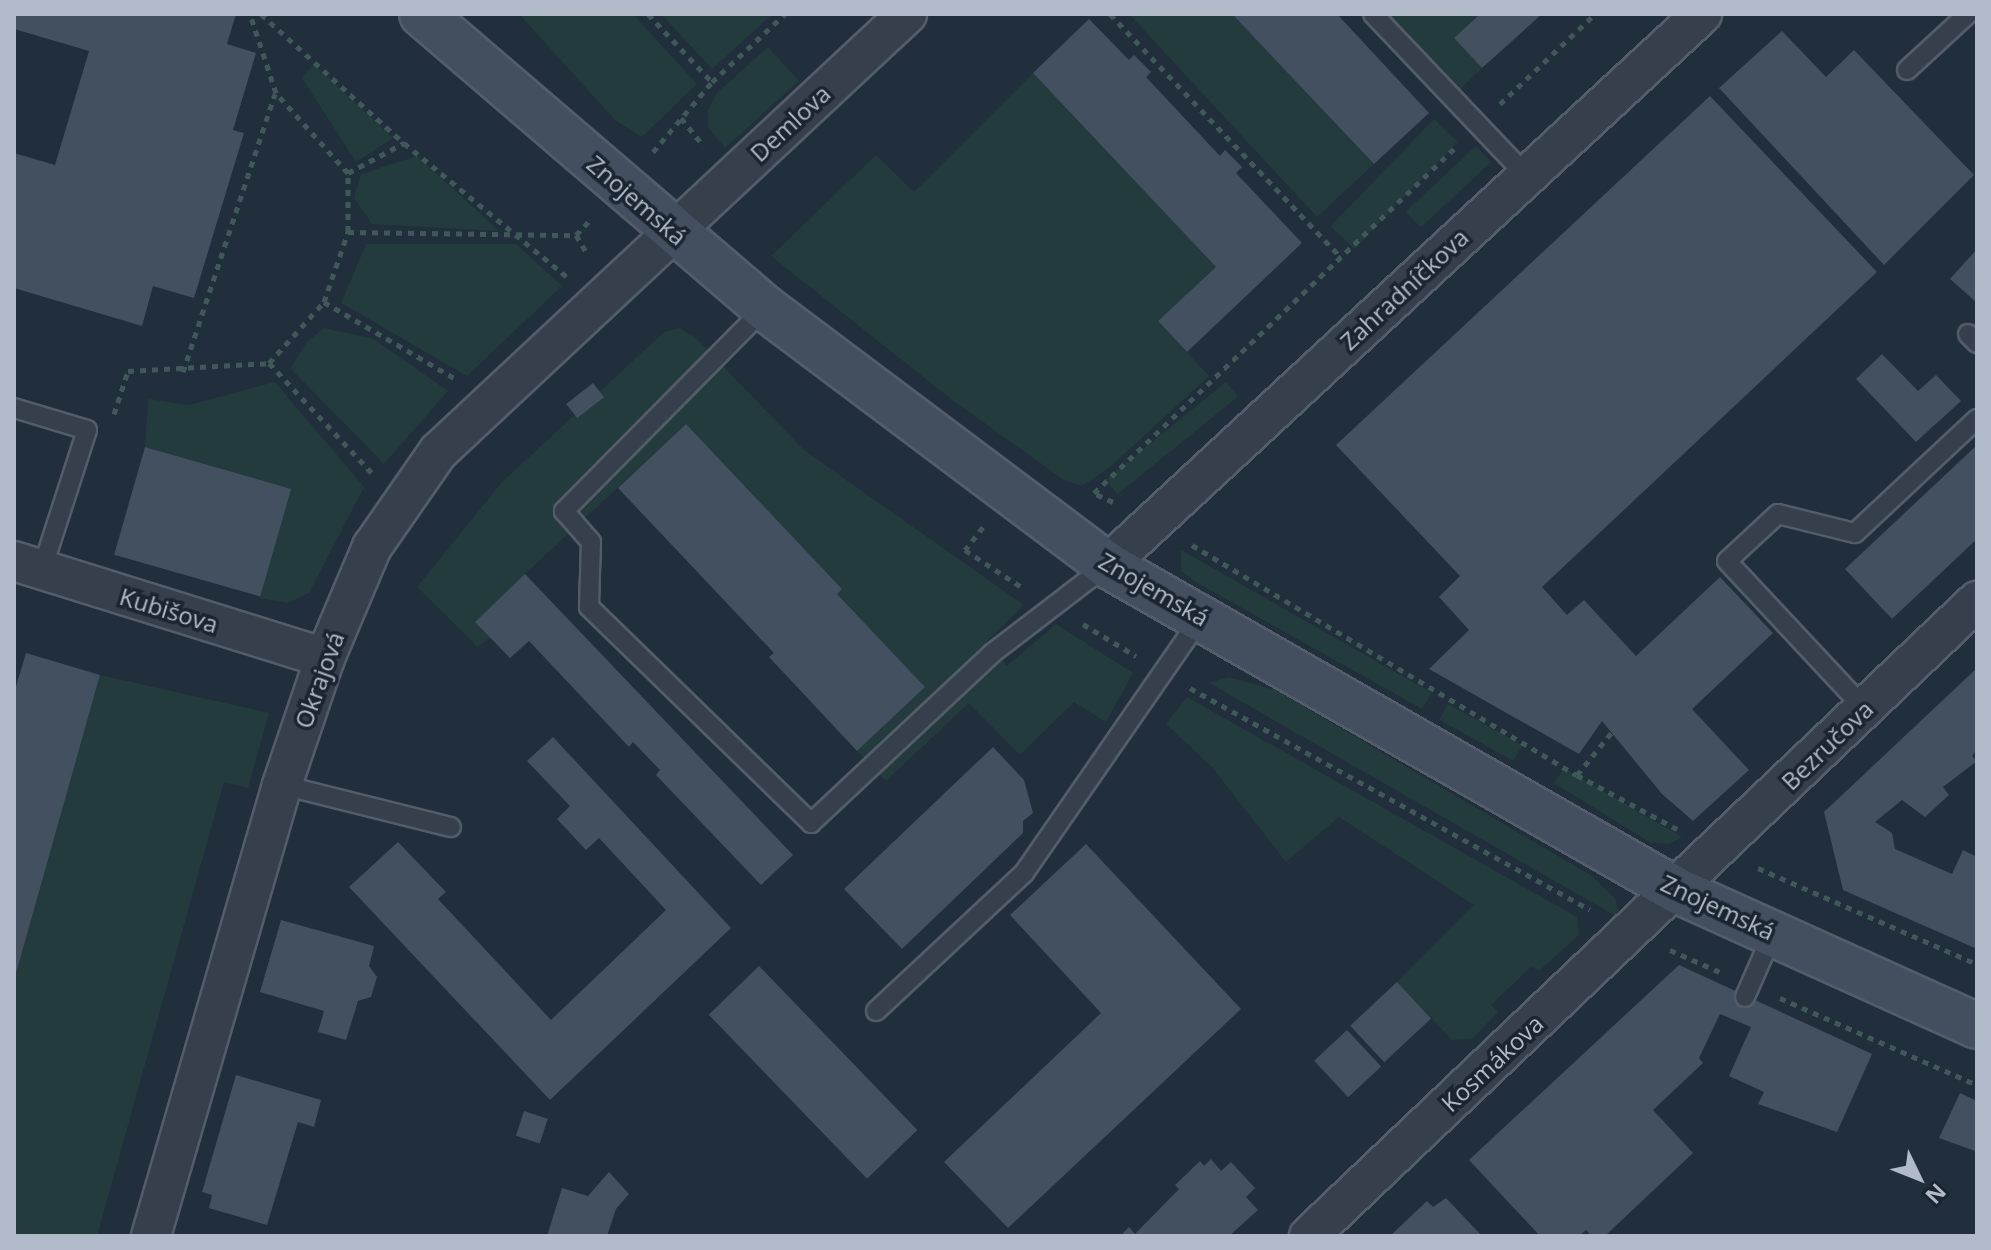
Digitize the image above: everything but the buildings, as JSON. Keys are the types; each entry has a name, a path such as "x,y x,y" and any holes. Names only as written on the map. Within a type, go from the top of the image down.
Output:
{"street":[{"name":"Znojemská","path":"422,14 765,308 1107,565 1202,616 1676,890 1977,1026"},
{"name":"Demlova","path":"673,232 907,14"},
{"name":"Zahradníčkova","path":"1107,565 1702,14"},
{"name":"Okrajová","path":"151,1236 282,785 325,658 372,547 438,452 673,232"},
{"name":"Kubišova","path":"28,565 325,658"},
{"name":"Bezručova","path":"1676,890 1977,601"},
{"name":"Kosmákova","path":"1309,1236 1676,890"}],"lane":[{"path":"1373,14 1526,175"},
{"path":"1907,70 1968,14"},
{"path":"765,308 564,511 591,542 589,607 811,823 994,652 1107,565"},
{"path":"14,408 87,430 28,565"},
{"path":"1865,709 1727,561 1778,514 1855,533 1977,419"},
{"path":"876,1011 1024,873 1202,616"},
{"path":"282,785 451,827"},
{"path":"1748,991 1773,933"}],"path":[{"path":"110,428 128,371 183,372 269,363 324,302 348,232 348,173 276,93 250,14"},
{"path":"261,14 404,143 514,237 575,283"},
{"path":"648,14 712,82 785,14"},
{"path":"1110,14 1341,257"},
{"path":"1595,14 1094,493 1152,521 1577,775 1717,850 1977,964"},
{"path":"183,372 276,93"},
{"path":"348,173 404,143"},
{"path":"348,232 514,237 576,235"},
{"path":"324,302 493,401"},
{"path":"269,363 401,504"},
{"path":"965,550 1164,673 1630,933 1748,991 1977,1085"},
{"path":"1577,775 1612,732"}],"green space":[{"path":"519,14 633,14 697,84 642,137 616,121"},
{"path":"661,14 773,14 712,69"},
{"path":"1129,14 1232,14 1374,164 1317,217"},
{"path":"1387,14 1480,14 1454,38 1482,68 1458,91"},
{"path":"768,47 799,81 725,148 708,127 708,111 717,93"},
{"path":"314,64 393,138 356,162 302,78"},
{"path":"1033,73 1216,267 1158,321 1209,376 1109,468 1082,486 1064,480 951,399 771,256 876,155 914,192"},
{"path":"1434,119 1458,142 1354,249 1330,226"},
{"path":"1476,146 1491,162 1421,228 1406,211"},
{"path":"417,156 499,231 372,224 354,198 361,174"},
{"path":"366,244 516,244 562,286 467,376 341,303"},
{"path":"324,328 374,339 448,391 384,464 290,368 307,342"},
{"path":"679,328 694,336 805,451 1024,605 985,643 1007,666 1056,624 1133,673 1106,722 1074,702 1020,755 969,703 886,781 857,751 925,687 837,594 842,589 686,424 525,574 490,637 478,647 417,587 502,482 664,332"},
{"path":"275,382 364,487 309,593 288,603 259,598 290,490 145,447 148,399 189,405"},
{"path":"1226,382 1238,397 1117,494 1106,480"},
{"path":"1181,550 1432,693 1422,709 1194,581 1181,571"},
{"path":"100,675 269,713 248,788 224,782 97,1236 14,1236 14,980"},
{"path":"1229,677 1276,690 1592,876 1615,898 1621,919 1209,683"},
{"path":"1187,697 1577,917 1579,935 1539,971 1532,966 1491,1005 1498,1012 1472,1039 1452,1040 1397,982 1474,905 1339,817 1286,862 1212,767 1166,724"},
{"path":"1448,704 1522,745 1514,761 1439,720"},
{"path":"1564,768 1682,837 1669,844 1651,843 1554,783"}]}
